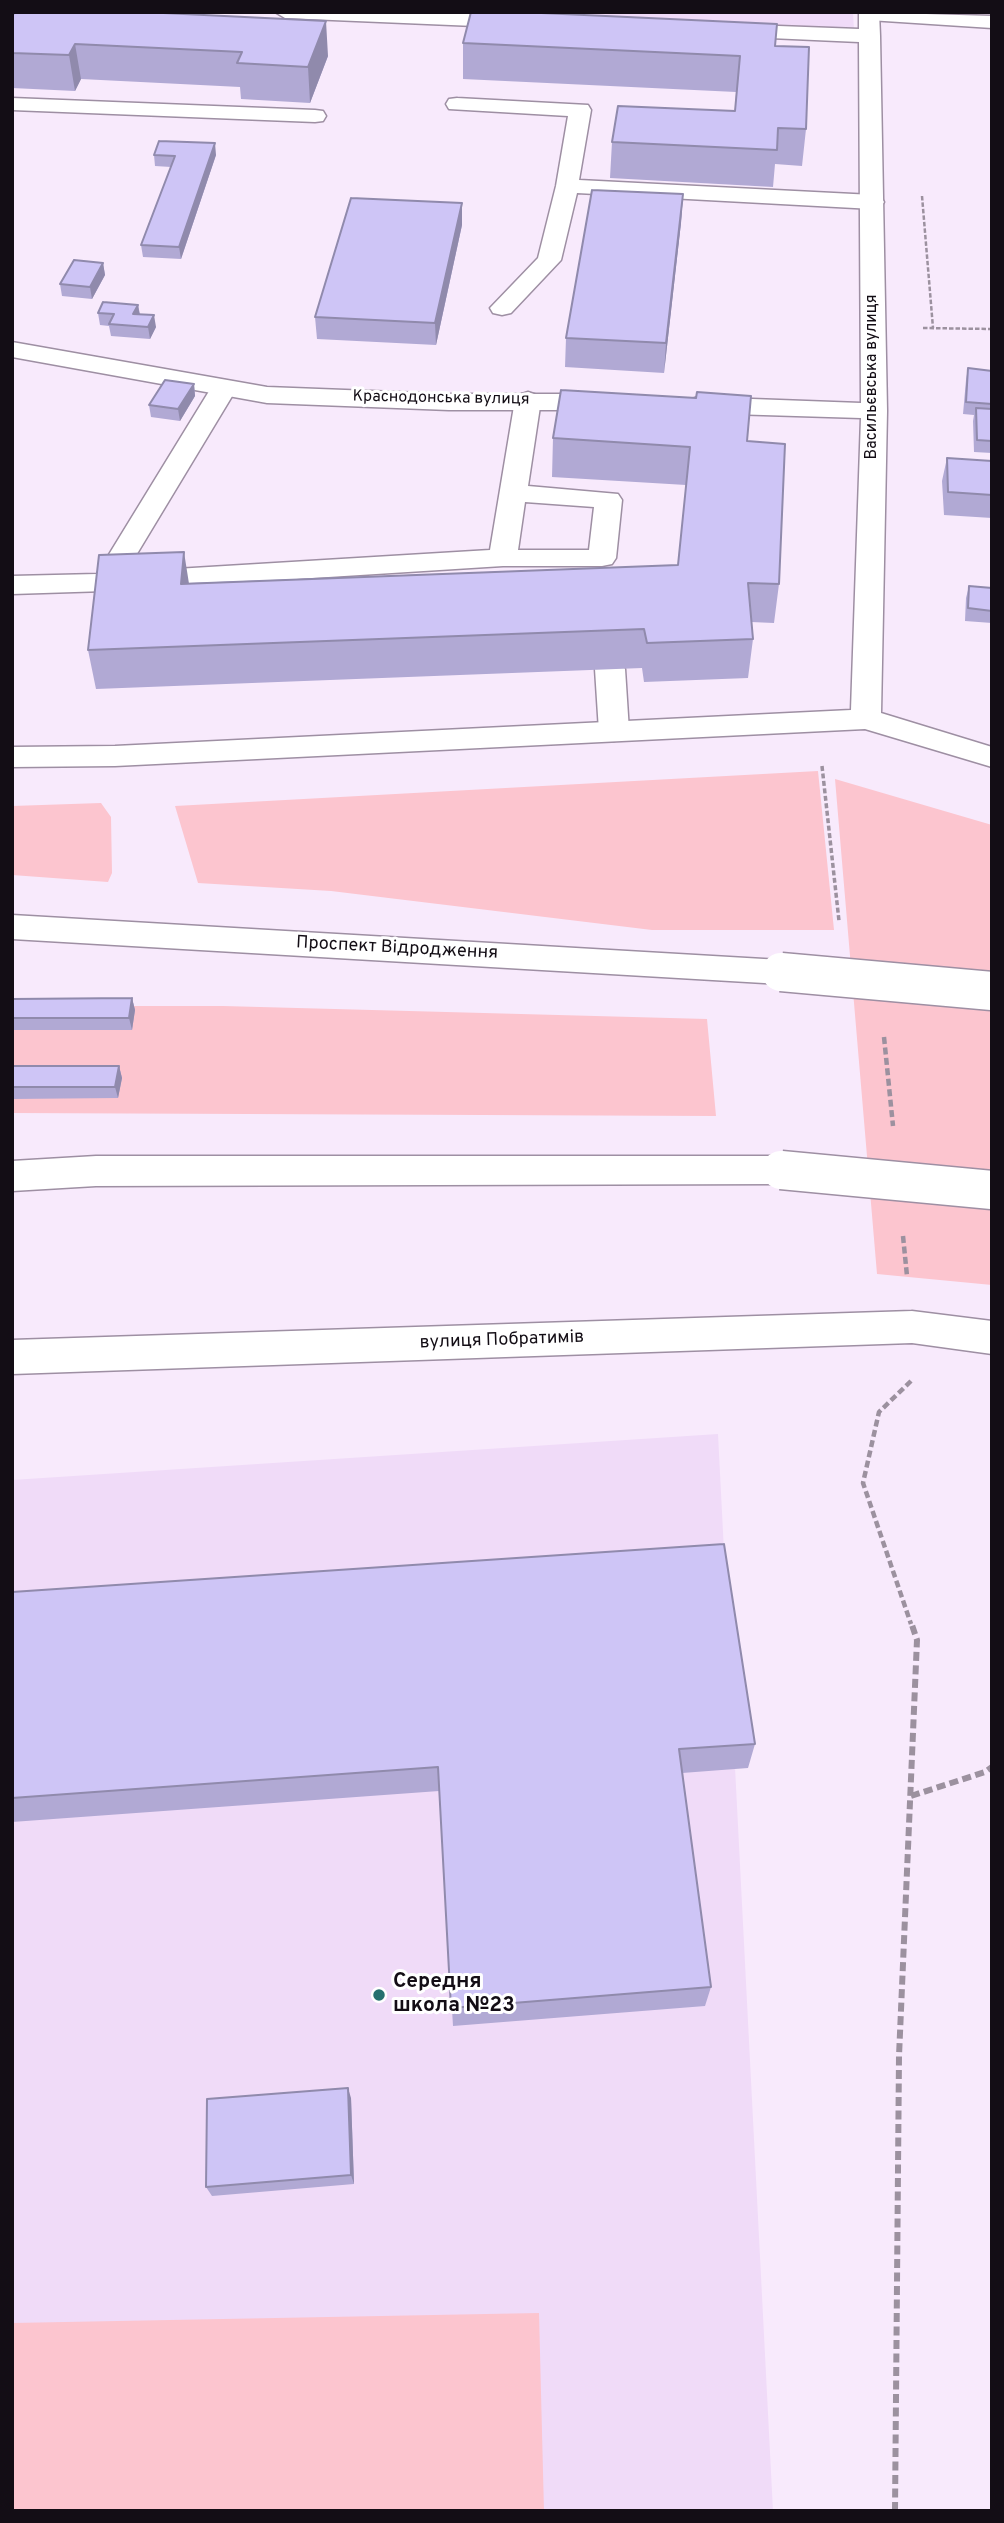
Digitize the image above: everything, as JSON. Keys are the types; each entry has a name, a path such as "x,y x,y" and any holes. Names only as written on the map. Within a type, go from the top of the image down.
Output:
{"street":[{"path":"285,12 536,22"},
{"path":"703,29 870,21 992,22"},
{"name":"Васильєвська вулиця","path":"866,719 874,411 870,21"},
{"path":"12,104 315,116"},
{"path":"457,104 580,110 567,186 549,260 502,308"},
{"path":"567,186 873,202"},
{"name":"Краснодонська вулиця","path":"12,349 267,395 449,402 528,400 639,403"},
{"path":"106,582 224,387"},
{"path":"503,558 528,400"},
{"path":"681,405 874,411"},
{"path":"12,585 106,582 503,558 603,570 608,500 515,493"},
{"path":"610,669 614,731"},
{"path":"12,757 115,756 866,719 992,757"},
{"name":"Проспект Відродження","path":"12,927 781,972 992,991"},
{"path":"12,1176 96,1171 781,1170 992,1190"},
{"name":"вулиця Побратимів","path":"12,1357 912,1327 992,1338"}],"path":[{"path":"874,327 992,329"},
{"path":"792,722 825,770 839,922 847,932"},
{"path":"883,1024 894,1135"},
{"path":"895,2511 899,2056 917,1640 863,1483 879,1412 914,1379 903,1231"},
{"path":"911,1796 985,1772 992,1767"}],"shaded area":[{"path":"401,12 853,12 854,31"},
{"path":"818,771 834,930 652,930 331,891 198,883 175,806"},
{"path":"835,779 992,825 992,1285 877,1274"},
{"path":"101,803 111,817 112,873 108,882 12,875 12,806"},
{"path":"12,1006 223,1006 707,1019 716,1116 12,1113"},
{"name":"Середня школа №23","path":"718,1434 773,2511 12,2511 12,1480"},
{"path":"539,2313 544,2511 12,2511 12,2323"}],"building":[{"path":"15,12 143,12 326,21 308,67 237,63 242,52 75,44 69,55 12,53 12,16"},
{"path":"471,12 777,24 775,46 809,47 806,129 778,128 777,150 612,142 618,106 735,111 740,56 463,43"},
{"path":"159,141 215,143 179,247 141,245 175,156 154,155"},
{"path":"592,190 683,194 666,343 566,338"},
{"path":"351,198 462,203 435,323 315,317"},
{"path":"74,260 103,263 90,287 60,284"},
{"path":"103,302 138,305 133,314 154,315 148,327 109,324 114,314 98,313"},
{"path":"968,368 992,371 992,404 966,402"},
{"path":"165,380 194,384 178,409 149,405"},
{"path":"561,390 696,398 697,392 751,396 747,441 785,444 779,584 748,583 753,639 647,643 644,629 88,650 99,555 184,552 181,584 678,565 690,447 553,438"},
{"path":"976,408 992,409 992,441 977,440"},
{"path":"947,458 992,461 992,495 948,492"},
{"path":"969,586 992,588 992,611 968,608"},
{"path":"132,998 129,1018 12,1018 12,999"},
{"path":"12,1066 119,1066 115,1087 12,1087"},
{"path":"724,1544 755,1744 679,1749 711,1987 451,2008 438,1767 12,1798 12,1592"},
{"path":"348,2088 351,2175 206,2187 207,2099"}],"place":[{"name":"Середня школа №23","path":"379,1995"}]}
